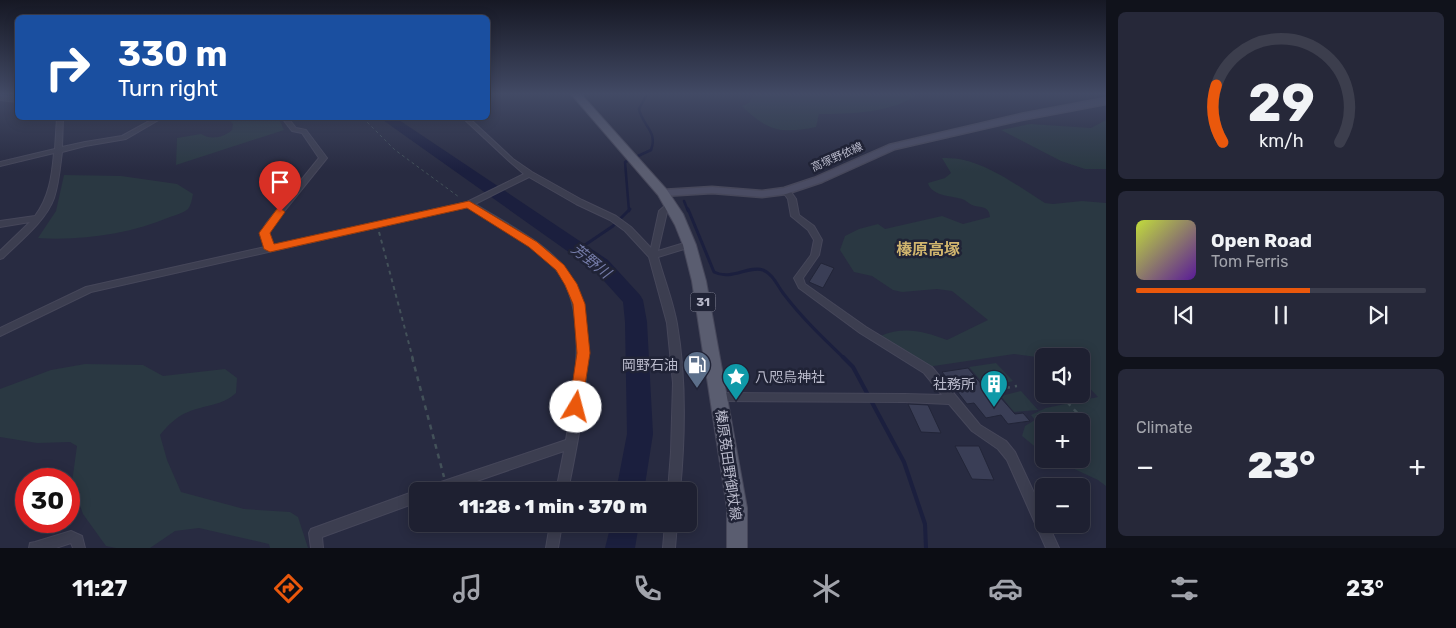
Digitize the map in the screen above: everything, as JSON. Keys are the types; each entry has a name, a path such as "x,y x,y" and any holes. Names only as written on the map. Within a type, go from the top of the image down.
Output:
{"main road":[{"name":"榛原菟田野御杖線","path":"598,120 667,199 691,244 736,508 737,548"},
{"name":"高塚野依線","path":"667,199 712,190 762,194 786,191 818,180 892,147 1010,120"}],"street":[{"path":"0,256 37,218 48,203 59,150 60,120"},
{"path":"0,164 129,136 156,120"},
{"path":"270,249 265,233 323,158 304,131 294,130 286,120"},
{"path":"468,120 527,175 613,218 628,229 653,256 672,323 678,383 675,482"},
{"path":"0,332 89,289 471,203 527,175"},
{"path":"786,191 792,200 795,216 811,228 818,240 815,255 798,278 802,286 863,330 928,370 976,428 1002,445 1010,456 1053,548"},
{"path":"653,256 667,199"},
{"path":"471,203 533,245 560,267 571,284 579,304 583,353 564,482"},
{"path":"0,224 37,218"},
{"path":"653,256 691,244"},
{"path":"718,397 875,397 952,400"},
{"path":"459,482 571,443"},
{"path":"317,548 315,533 409,499"},
{"path":"552,548 555,532"},
{"path":"669,548 670,532"},
{"path":"35,548 71,537 78,540 79,548"}],"path":[{"path":"365,120 400,152 471,203"},
{"path":"376,225 446,482"},
{"path":"1005,388 1017,386"},
{"path":"1068,403 1077,413"}],"shaded area":[{"path":"230,120 279,120 284,130 176,165 177,138 201,134 209,137 225,135 232,130 233,124"},
{"path":"757,120 818,120 816,127 793,130 775,128"},
{"path":"1106,120 1106,169 1085,169 1061,161 1001,130 1030,124 1091,128"},
{"path":"942,158 956,159 983,166 1045,203 1082,201 1106,203 1106,486 1098,480 1072,468 1090,468 1090,413 1035,413 1046,408 1070,403 1090,403 1090,399 1098,397 1090,389 1090,348 1035,348 1035,357 1014,354 927,367 880,336 905,330 930,334 947,340 988,320 952,291 937,289 902,292 893,290 872,276 854,272 840,250 845,236 859,229 878,224 885,229 942,216 963,224 990,217 988,210 984,208 972,205 962,199 933,191 928,183 945,178 951,173"},
{"path":"64,175 121,176 177,184 193,194 188,209 139,228 88,237 38,238 56,211"},
{"path":"996,363 1013,381 987,388 969,367"},
{"path":"85,364 143,365 163,376 225,369 237,378 236,393 219,403 180,416 160,435 167,460 181,492 244,509 290,512 298,517 308,548 270,548 269,544 199,528 175,531 150,548 116,548 106,546 83,514 80,505 80,468 74,468 77,446 70,442 37,443 0,437 0,389 51,370"},
{"path":"1021,391 1038,410 1014,412 1001,396"},
{"path":"1035,420 1035,447 1022,436 1025,426"}],"building":[{"path":"821,263 834,268 823,288 809,282"},
{"path":"968,368 993,398 1000,397 1015,414 1023,413 1030,421 1008,424 1001,415 986,418 974,403 967,404 942,372"},
{"path":"908,404 928,405 941,433 921,432"},
{"path":"955,446 979,446 994,480 972,479"}],"waterway":[{"name":"芳野川","path":"390,120 601,265 633,300 636,322 640,434 632,482"},
{"path":"629,210 625,162 651,150 653,144 653,138 644,120"},
{"path":"684,201 688,211"},
{"path":"688,209 714,272 727,275 752,269 763,270 772,277 805,319 845,359"},
{"path":"579,249 613,226 629,210"},
{"path":"845,359 853,367 904,462 925,524 926,548"},
{"name":"芳野川","path":"620,548 623,532"}],"place":[{"name":"岡野石油","path":"697,389"},
{"name":"八咫烏神社","path":"736,401"},
{"name":"社務所","path":"994,408"}],"district":[{"name":"榛原高塚","path":"928,249"}],"route":[{"path":"280,212 265,233 270,249 469,204 533,245 560,267 571,284 579,304 583,353 576,407"}]}
